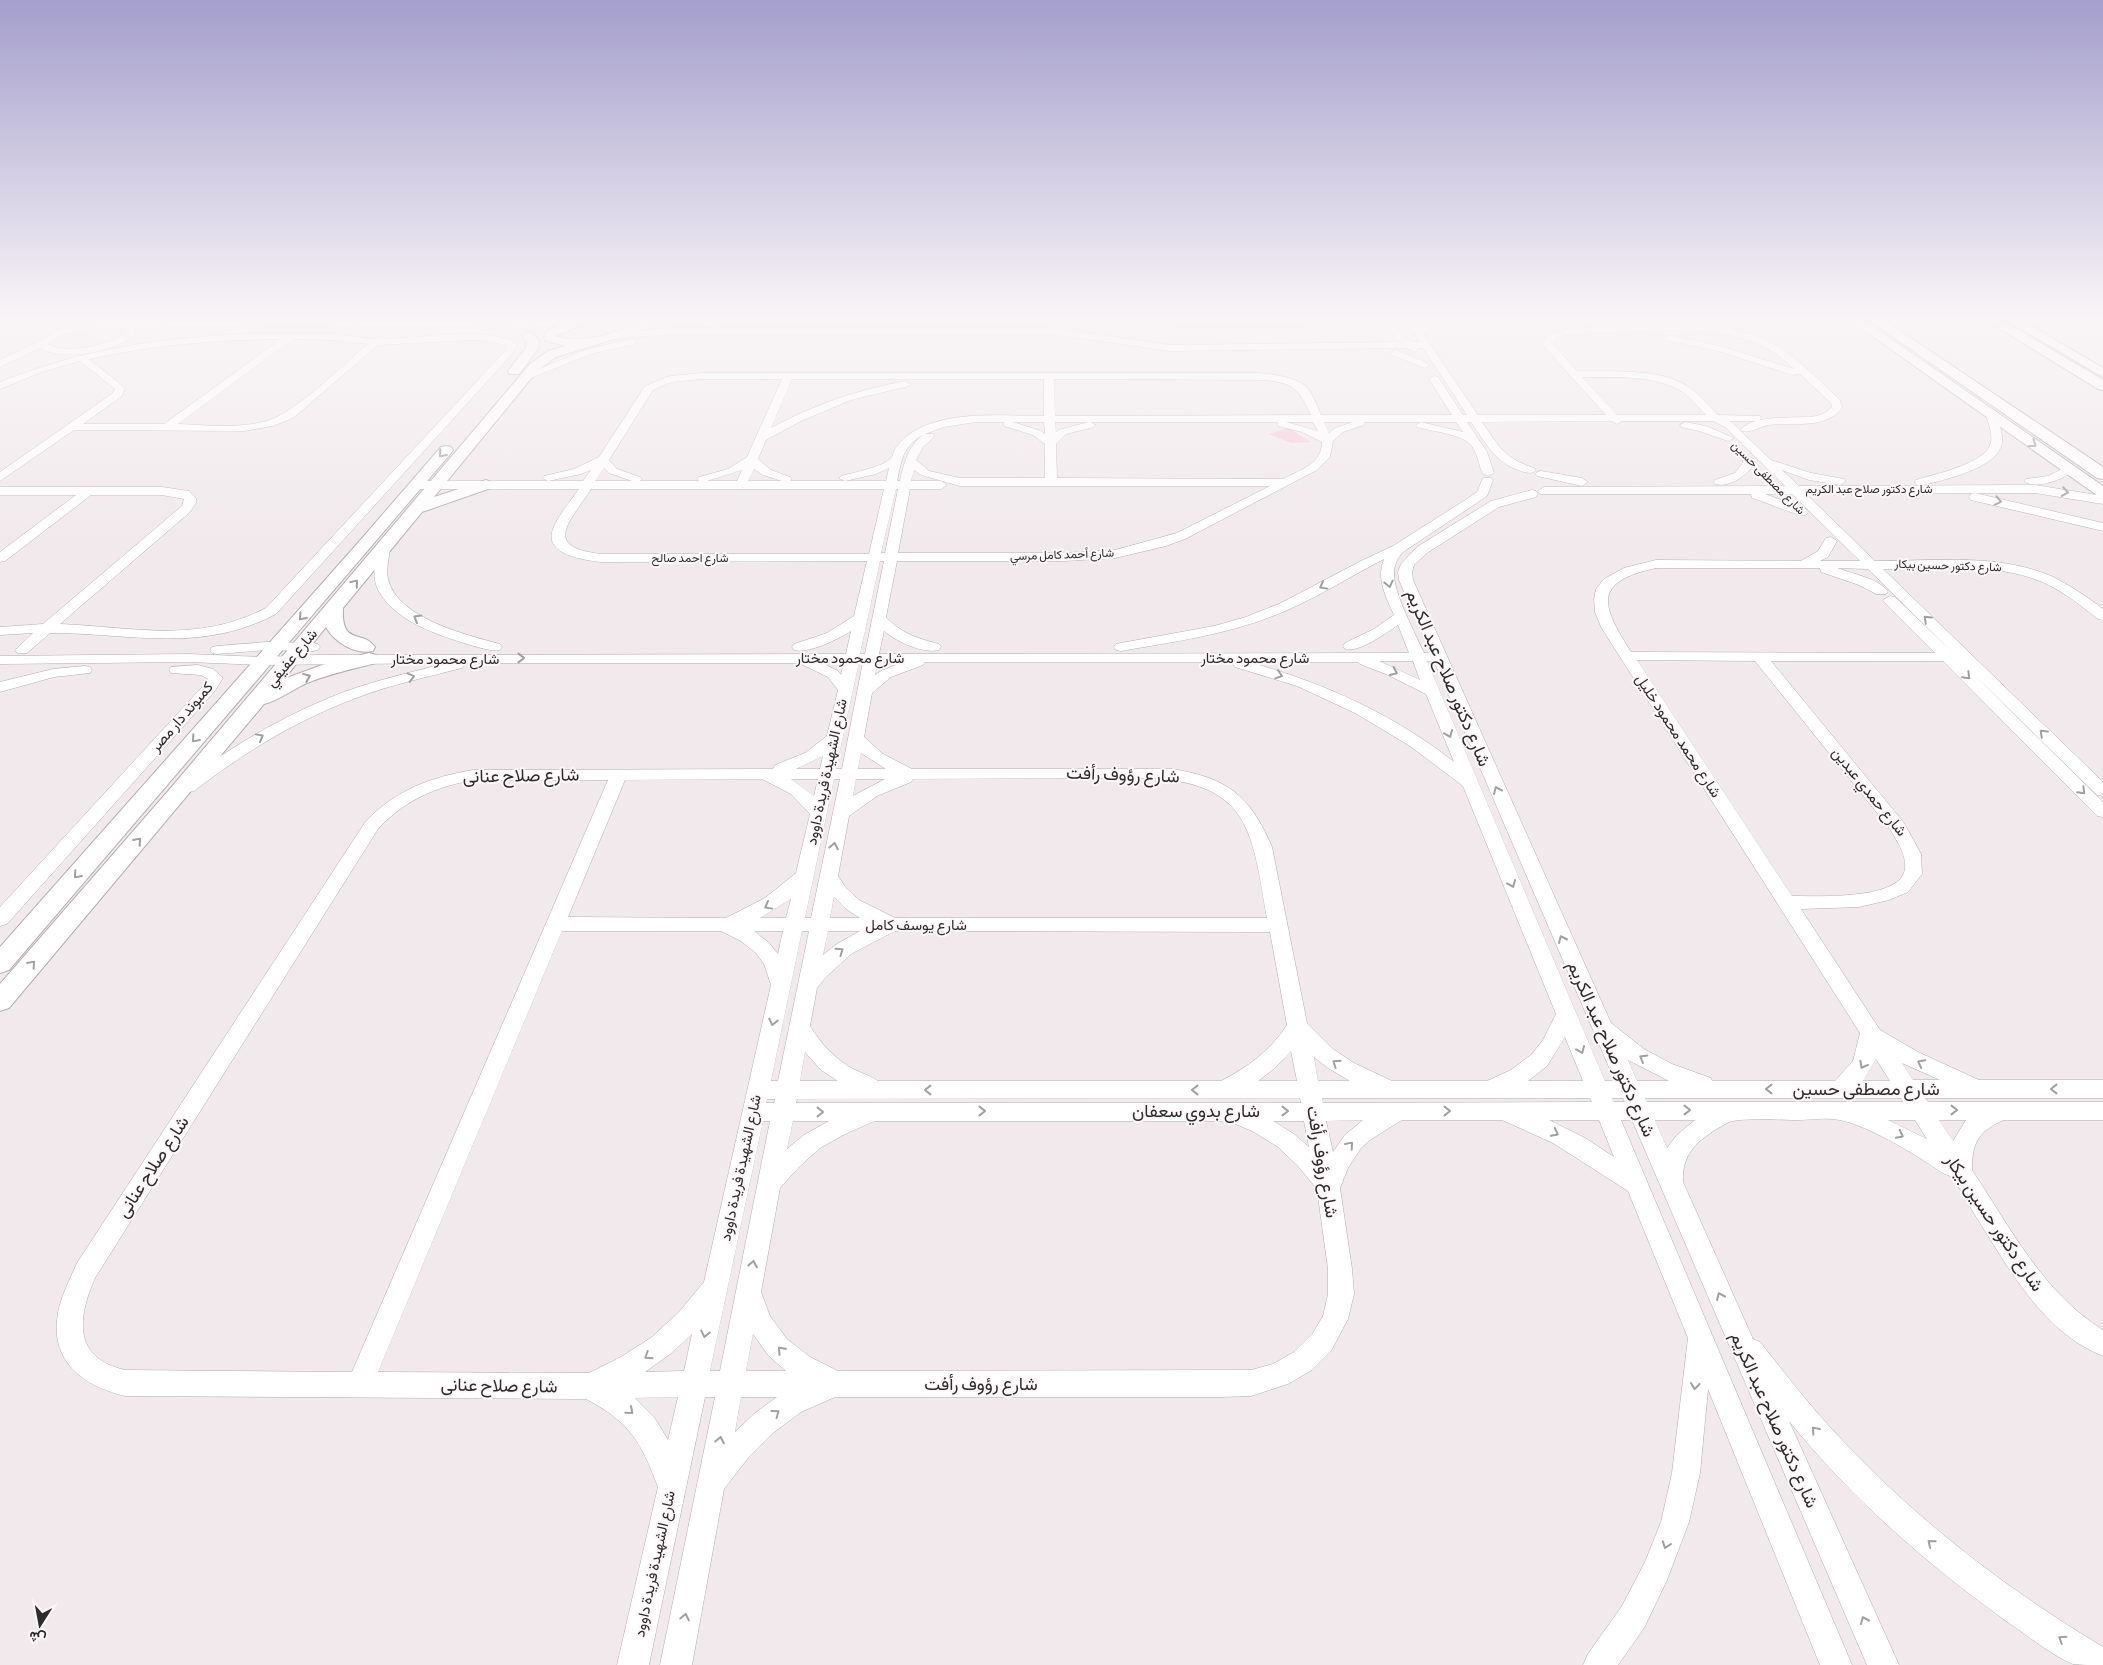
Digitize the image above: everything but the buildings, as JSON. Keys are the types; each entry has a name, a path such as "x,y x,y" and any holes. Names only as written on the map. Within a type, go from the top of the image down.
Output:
{"main road":[{"path":"1983,394 2103,474"},
{"path":"1968,399 1992,399"}],"street":[{"path":"0,477 118,394"},
{"path":"167,427 212,394"},
{"path":"72,427 244,428 280,420 295,412 316,394"},
{"path":"0,631 47,629 118,634 211,633 245,625 260,618 274,607 471,394"},
{"name":"شارع عفيفي","path":"0,964 276,646 429,482 498,394"},
{"name":"شارع عفيفي","path":"1,998 177,795 414,512 429,482 460,457 512,394"},
{"name":"شارع احمد صالح","path":"644,394 559,529 558,541 568,551 588,557 882,558"},
{"path":"742,482 781,394"},
{"path":"762,438 809,411 861,394"},
{"path":"1048,394 1051,482"},
{"path":"1306,394 1327,440"},
{"name":"شارع دكتور صلاح عبد الكريم","path":"1444,394 1469,424 1489,440 1505,460 1561,479 1584,482 1933,489 2031,485 2059,476 2065,472 2066,467"},
{"name":"شارع دكتور صلاح عبد الكريم","path":"1458,394 1494,483"},
{"path":"1592,394 1616,420"},
{"path":"1692,394 1699,401 1757,420"},
{"path":"1462,399 1482,408 1528,420 1812,420 1833,413 1837,408 1836,402 1826,394"},
{"path":"1961,394 2103,493"},
{"path":"1406,420 1435,407 1446,397"},
{"path":"1670,420 1685,413 1699,401"},
{"name":"شارع مصطفى حسين","path":"1699,401 1735,438 1764,459 1802,512 2103,812"},
{"name":"شارع الشهيدة فريدة داوود","path":"676,1665 841,814 835,737 854,652 870,617 882,558 897,540 894,504 903,460 920,442 939,432 967,426 1049,415 1098,421 1276,420 1315,414 1359,420 1406,420 1469,424 1528,420"},
{"path":"1920,482 1984,460 1992,452 1996,444 1997,436 1991,415"},
{"path":"1276,420 1306,430 1327,440"},
{"path":"1327,440 1339,430 1359,420"},
{"path":"1489,440 1491,435 1498,431 1528,420"},
{"path":"1670,420 1735,438 1757,420"},
{"path":"1002,421 1032,431 1050,443"},
{"path":"1050,443 1055,437 1067,430 1098,421"},
{"name":"شارع مصطفى حسين","path":"1735,438 1748,459 1819,514 2103,791"},
{"name":"شارع أحمد كامل مرسي","path":"882,558 1072,557 1124,552 1161,543 1181,536 1312,468 1324,459 1327,453 1327,440"},
{"path":"460,457 469,470 489,482"},
{"path":"702,479 732,471 752,459"},
{"path":"752,459 763,471 786,479"},
{"path":"1722,486 1745,470 1748,459"},
{"path":"1764,459 1809,476 1850,486"},
{"path":"540,482 576,472 602,460 613,471 634,482"},
{"path":"838,482 903,460 942,482"},
{"path":"1121,647 1210,631 1252,620 1287,606 1370,561 1398,549 1477,498 1494,483 1500,468 1536,472 1550,482 1551,485 1538,492 1494,483"},
{"path":"540,482 561,494 572,507 599,494 634,482 702,479 742,482 786,479 838,482 894,504 942,482"},
{"path":"429,482 1286,482"},
{"path":"414,512 440,499 489,482"},
{"path":"1190,482 1228,494 1235,500 1238,506"},
{"name":"شارع دكتور صلاح عبد الكريم","path":"1850,486 1920,482 2031,485 2103,500"},
{"name":"شارع دكتور صلاح عبد الكريم","path":"1722,486 1538,492 1506,500 1486,509 1422,550 1408,564 1406,580 1426,652 1433,692 1469,783 1638,1185 1836,1665"},
{"path":"1722,486 1774,500 1802,512"},
{"path":"1819,514 1820,507 1824,501 1850,486"},
{"path":"1933,489 2024,506 2103,527"},
{"path":"0,558 88,491"},
{"path":"0,492 175,491 185,494 190,498 190,503 186,509 22,650"},
{"path":"825,558 856,548 897,540 945,558"},
{"path":"1803,564 1823,554 1831,541"},
{"path":"1847,541 1882,555 1924,564"},
{"path":"384,548 381,579 387,593 398,606 414,618 435,628 460,638 495,647"},
{"name":"شارع دكتور صلاح عبد الكريم","path":"1398,549 1391,558 1387,568 1387,578 1401,616 1426,652 1595,1014 1883,1665"},
{"path":"825,558 852,567 878,581 912,567 945,558"},
{"name":"شارع محمد محمود خليل","path":"1870,564 1678,563 1647,566 1621,574 1609,582 1602,591 1599,602 1605,621 1627,656 1920,1110"},
{"path":"1803,564 1845,575 1881,591"},
{"name":"شارع دكتور حسين بيكار","path":"1870,564 1978,564 2021,570 2062,586 2103,616"},
{"path":"1898,591 1897,582 1901,574 1910,568 1924,564"},
{"path":"334,608 332,618 334,627 367,653"},
{"path":"1401,616 1351,652 1433,692"},
{"path":"798,653 870,617 898,636 934,652"},
{"name":"شارع الشهيدة فريدة داوود","path":"633,1665 818,814 856,737 872,652 870,617"},
{"path":"1889,657 1909,648 1915,642 1918,628"},
{"name":"شارع محمود مختار","path":"49,655 195,651 276,646 295,654"},
{"name":"شارع محمود مختار","path":"49,655 189,658 262,662 295,654 367,653 495,647 798,653"},
{"name":"شارع محمود مختار","path":"934,652 1121,647 1426,652"},
{"path":"0,650 22,650 49,655"},
{"path":"865,691 886,674 934,652"},
{"name":"شارع محمود مختار","path":"367,653 482,658 934,652 1215,658 1351,652"},
{"path":"249,708 292,683 367,653"},
{"path":"798,653 833,674 845,690"},
{"path":"0,660 49,655"},
{"path":"0,682 27,671 49,655"},
{"path":"1627,656 1966,657"},
{"name":"شارع حمدي عبدين","path":"1760,657 1898,827 1910,844 1915,859 1913,874 1904,887 1887,896 1863,900 1786,903"},
{"path":"177,795 246,746 315,710 389,683 482,658"},
{"path":"1215,658 1295,680 1371,713 1432,752 1469,783"},
{"name":"كمبوند دار مصر","path":"0,687 35,677 71,671 197,670 213,674 216,678 209,689 0,919"},
{"path":"756,774 795,765 819,752 835,737"},
{"path":"856,737 873,756 895,767 922,773"},
{"path":"841,814 857,800 876,788 898,779 922,773"},
{"path":"360,1384 620,774"},
{"path":"756,774 781,781 802,793 812,803 818,814"},
{"name":"شارع رؤوف رأفت","path":"730,1384 1251,1383 1279,1375 1303,1361 1322,1342 1335,1319 1341,1294 1340,1269 1328,1188 1263,848 1254,824 1240,804 1227,793 1211,784 1171,774 838,774"},
{"name":"شارع صلاح عنانى","path":"730,1384 589,1386 125,1383 100,1376 82,1362 71,1344 68,1321 74,1297 91,1263 382,813 414,792 453,778 473,775 838,774"},
{"path":"721,924 748,916 771,905 790,891 805,875"},
{"path":"829,876 838,892 853,906 874,917 900,924"},
{"name":"شارع يوسف كامل","path":"556,924 1277,925"},
{"path":"721,924 740,931 757,941 769,954 777,969 781,986"},
{"path":"807,986 820,968 836,953 857,940 900,924"},
{"path":"1485,1090 1525,1073 1539,1060 1550,1046 1566,1014"},
{"path":"1595,1014 1609,1033 1639,1056 1659,1068 1689,1080 1721,1089"},
{"path":"1297,1026 1314,1047 1338,1065 1399,1100 1380,1120 1362,1132 1346,1148 1335,1167 1328,1188 1314,1167 1296,1147 1224,1100 1247,1078 1269,1063 1286,1046 1297,1026"},
{"path":"768,1185 790,1159 817,1137 849,1121 881,1101 829,1065 811,1047 800,1027"},
{"path":"1870,1033 1911,1058 1958,1080 1982,1088"},
{"path":"1870,1033 1870,1046 1864,1064 1839,1100 1962,1174"},
{"name":"شارع مصطفى حسين","path":"1638,1111 1730,1110 1839,1100 1907,1089 2097,1086"},
{"name":"شارع مصطفى حسين","path":"1629,1090 1721,1089 1920,1110 2103,1111"},
{"name":"شارع بدوي سعفان","path":"758,1090 787,1090 881,1101"},
{"name":"شارع بدوي سعفان","path":"1399,1100 1485,1090 1629,1090"},
{"name":"شارع بدوي سعفان","path":"754,1112 783,1112 881,1101 1224,1100 1399,1100 1493,1110 1638,1111"},
{"path":"1493,1110 1551,1130 1638,1185"},
{"path":"1671,1186 1671,1165 1681,1147 1694,1132 1730,1110"},
{"name":"شارع دكتور حسين بيكار","path":"1920,1110 2040,1293 2066,1318 2103,1344"},
{"path":"1962,1174 1960,1155 1964,1139 1973,1126 1988,1116 2006,1110"},
{"path":"589,1386 621,1373 652,1354 678,1332 700,1308 717,1282"},
{"path":"748,1292 760,1324 769,1338 788,1358 810,1373 837,1384"},
{"path":"1734,1330 1797,1410 1834,1451 1894,1511 1970,1575 2024,1615 2103,1665"},
{"path":"1599,1665 1633,1617 1657,1570 1675,1522 1686,1473 1700,1337"},
{"path":"710,1489 728,1459 751,1432 785,1406 807,1394 837,1384"},
{"path":"589,1386 613,1398 634,1414 651,1434 664,1458 672,1486"}],"shaded area":[{"path":"1288,428 1311,442 1291,443 1269,434"}]}
